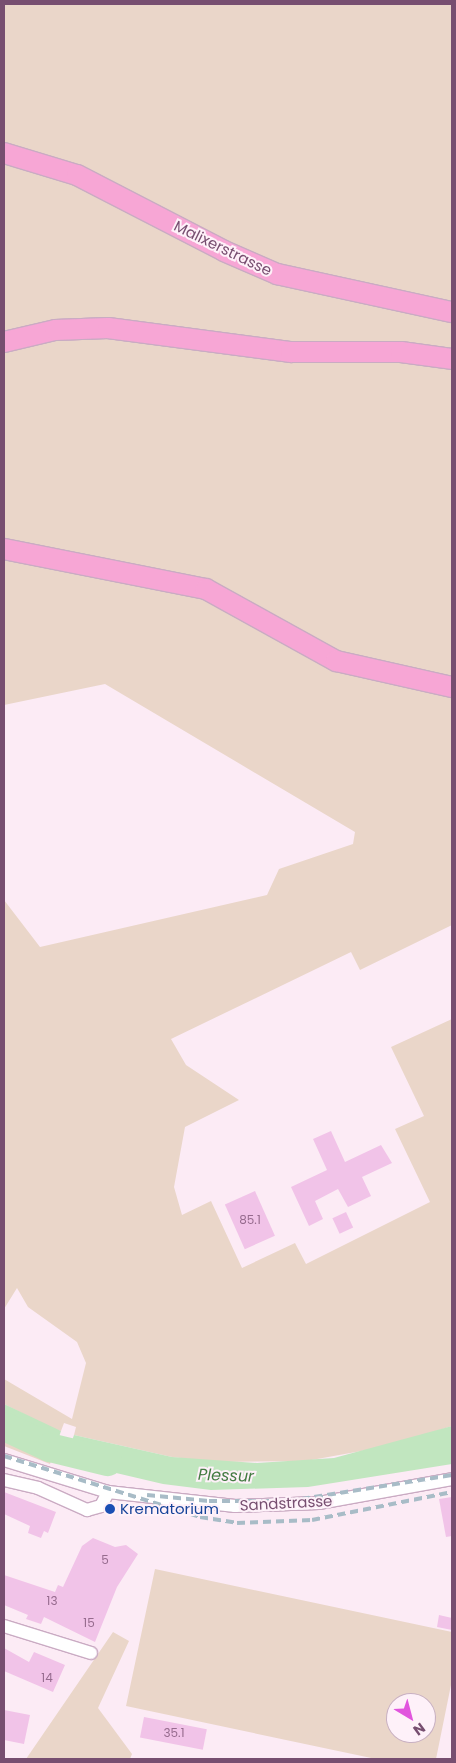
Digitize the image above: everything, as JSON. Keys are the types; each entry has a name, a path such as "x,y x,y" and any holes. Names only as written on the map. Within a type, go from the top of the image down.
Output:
{"main road":[{"name":"Malixerstrasse","path":"4,153 77,175 224,251 277,274 452,312"},
{"path":"4,342 55,330 100,328 291,352 401,352 452,359"},
{"path":"4,549 206,589 343,664 452,687"}],"street":[{"name":"Sandstrasse","path":"4,1460 108,1492 185,1503 259,1507 346,1500 452,1479"},
{"path":"4,1480 38,1488 87,1510 101,1506 108,1492"},
{"path":"4,1626 91,1653"}],"shaded area":[{"path":"4,4 452,4 452,925 360,970 351,952 171,1039 186,1065 239,1100 185,1127 174,1187 182,1215 211,1201 242,1268 295,1243 306,1264 430,1202 395,1129 424,1116 391,1047 452,1019 452,1426 389,1446 306,1461 217,1462 172,1457 74,1435 76,1427 64,1423 61,1431 53,1429 4,1404 4,1379 72,1419 86,1363 77,1342 28,1307 17,1288 4,1309 4,900 40,947 267,895 279,869 353,844 355,832 105,684 4,705"},
{"path":"4,1438 52,1458 50,1464 4,1446"},
{"path":"155,1569 452,1632 452,1680 436,1759 376,1759 126,1706"},
{"path":"113,1632 129,1641 98,1708 132,1754 130,1759 26,1759"}],"water":[{"path":"4,1404 61,1431 52,1458 4,1438"},
{"path":"452,1426 452,1464 308,1487 211,1490 163,1484 65,1461 74,1435 172,1457 257,1463 334,1458"}],"building":[{"path":"331,1131 345,1162 381,1145 392,1163 362,1177 371,1196 348,1207 338,1189 315,1201 323,1219 309,1226 291,1187 327,1170 313,1139"},
{"path":"255,1191 275,1236 245,1249 225,1204"},
{"path":"346,1212 353,1227 340,1234 332,1218"},
{"path":"4,1492 56,1512 48,1533 44,1531 41,1538 28,1533 30,1526 4,1514"},
{"path":"452,1497 452,1536 446,1537 439,1499"},
{"path":"93,1538 115,1547 126,1545 138,1554 117,1587 95,1642 44,1617 41,1624 26,1619 28,1615 4,1605 4,1575 55,1592 58,1585 63,1587 82,1546"},
{"path":"439,1615 452,1618 452,1630 437,1627"},
{"path":"4,1648 29,1662 34,1652 65,1665 53,1692 4,1671"},
{"path":"4,1710 30,1715 24,1744 4,1740"},
{"path":"144,1717 207,1729 203,1750 140,1738"}],"waterway":[{"name":"Plessur","path":"4,1426 49,1447 107,1461"}],"railway":[{"path":"4,1456 200,1517 237,1523 312,1520 452,1492"},
{"path":"147,1495 209,1501 289,1501 452,1475"}],"place":[{"name":"Krematorium","path":"110,1509"}]}
